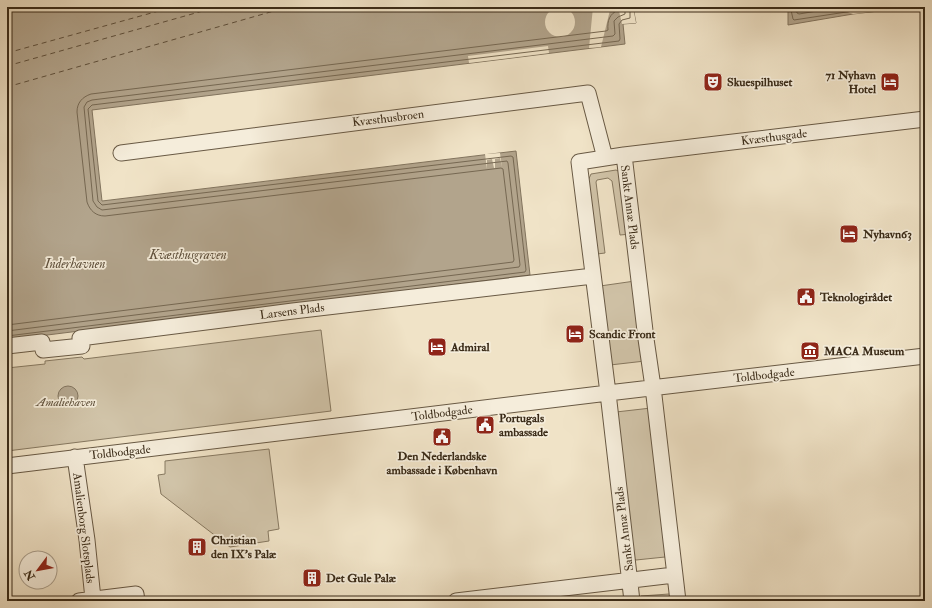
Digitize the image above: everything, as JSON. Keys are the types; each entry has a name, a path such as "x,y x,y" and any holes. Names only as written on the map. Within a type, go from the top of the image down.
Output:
{"street":[{"name":"Kvæsthusbroen","path":"121,153 588,93 605,158"},
{"name":"Kvæsthusgade","path":"624,155 925,119"},
{"name":"Sankt Annæ Plads","path":"632,601 579,162 624,155 678,601"},
{"name":"Larsens Plads","path":"7,346 42,342 43,350 82,346 80,338 307,309 593,276"},
{"name":"Toldbodgade","path":"7,466 75,456 153,449 353,423 925,356"},
{"name":"Amalienborg Slotsplads","path":"75,456 86,540 86,600 136,594 137,601"},
{"path":"456,601 674,575"}],"green space":[{"path":"616,170 623,173 631,234 620,235 612,181 608,178 597,180 596,182 605,253 597,254 588,181 591,174"},
{"path":"635,281 645,361 610,365 600,286"},
{"name":"Amaliehaven","path":"321,330 331,411 7,451 7,368 45,364 45,361 82,357 84,359"},
{"path":"651,408 669,552 665,557 636,560 632,557 616,412"},
{"path":"269,449 279,529 268,531 269,541 230,547 161,494 158,475 165,474 165,461"},
{"path":"669,594 673,597 674,601 637,601 641,596"}],"water":[{"name":"Inderhavnen","path":"7,7 633,7 636,23 623,24 625,44 92,110 102,201 516,151 530,275 7,340"},
{"path":"785,7 912,7 853,14 788,25 788,11"},
{"path":"68,386 75,389 78,396 75,403 68,406 61,403 58,396 61,389"}],"pier":[{"path":"560,7 571,11 575,22 571,33 560,37 549,33 545,22 549,11"},
{"path":"593,7 633,7 636,23 622,24 619,11 610,10 601,47 589,48"},
{"path":"834,7 874,7 881,11 853,14"},
{"path":"548,46 549,53 469,63 468,56"},
{"path":"500,153 502,167 500,158 495,159 494,168 492,159 487,160 487,169 485,154"}],"ferry route":[{"path":"7,53 173,7"},
{"path":"7,66 217,7"},
{"path":"7,87 288,7"}],"place":[{"name":"Skuespilhuset","path":"713,82"},
{"name":"71 Nyhavn Hotel","path":"890,82"},
{"name":"Nyhavn63","path":"849,234"},
{"name":"Teknologirådet","path":"806,297"},
{"name":"Scandic Front","path":"575,334"},
{"name":"Admiral","path":"437,347"},
{"name":"MACA Museum","path":"810,351"},
{"name":"Portugals ambassade","path":"485,425"},
{"name":"Den Nederlandske ambassade i København","path":"442,437"},
{"name":"Christian den IX's Palæ","path":"197,547"},
{"name":"Det Gule Palæ","path":"312,578"}],"water label":[{"name":"Kvæsthusgraven","path":"188,254"}]}
